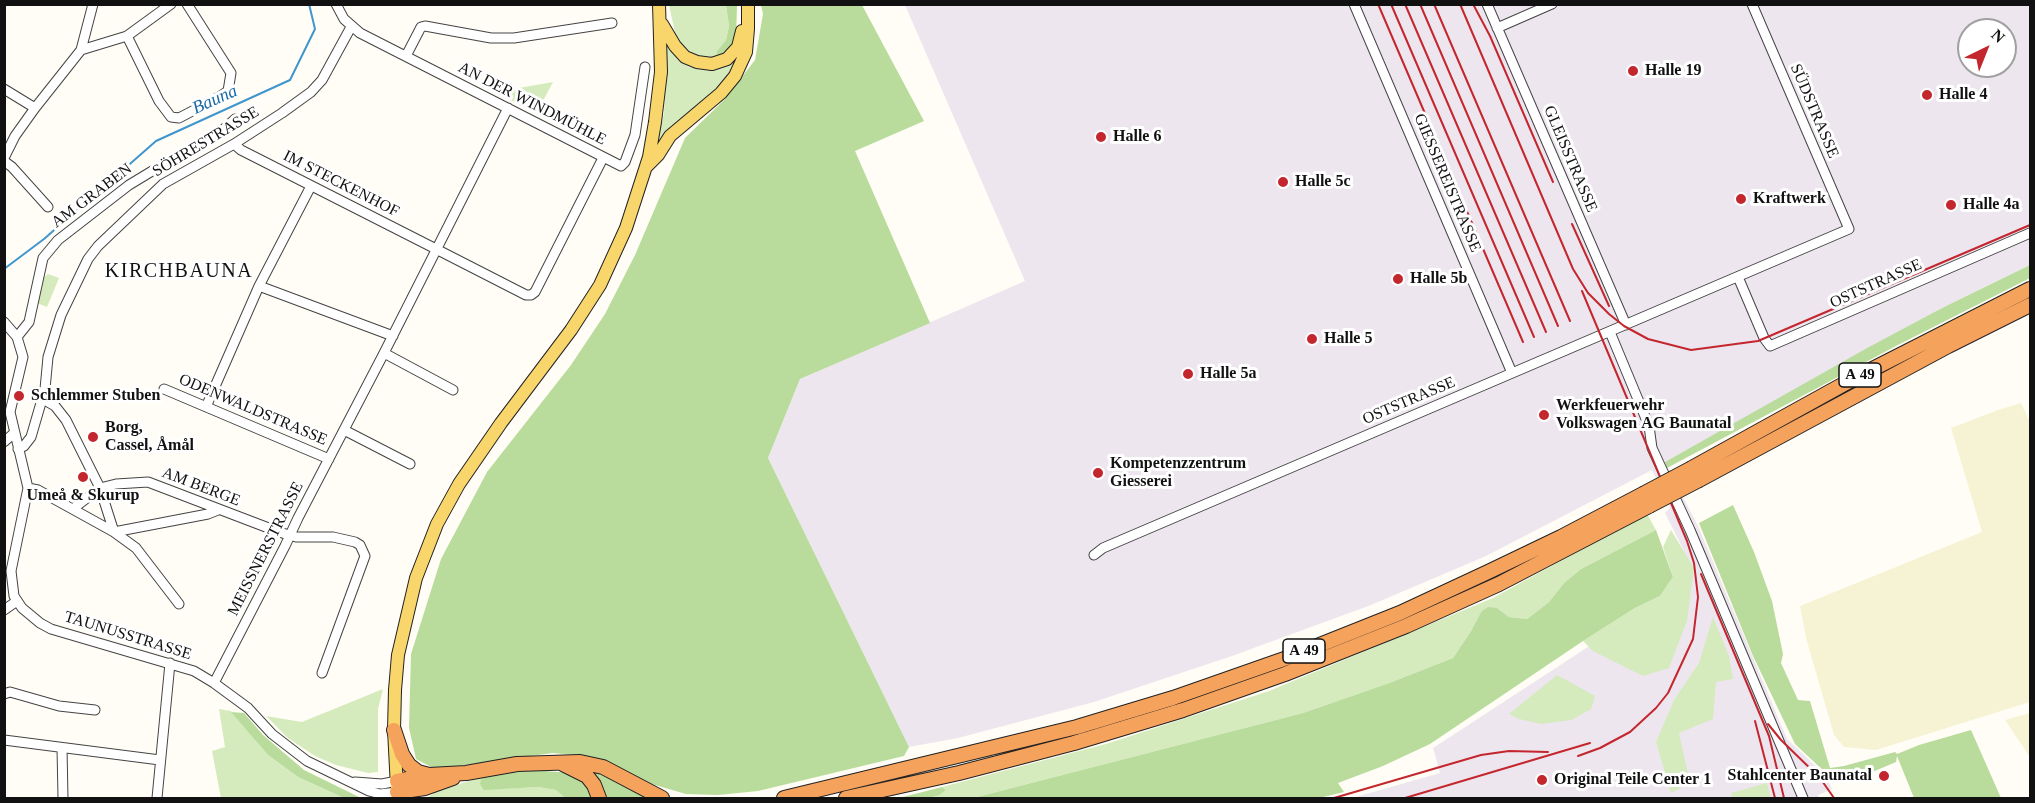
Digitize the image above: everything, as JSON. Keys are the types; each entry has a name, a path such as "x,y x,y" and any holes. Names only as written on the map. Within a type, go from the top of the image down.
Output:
{"highway":[{"name":"A 49","path":"1696,474 1853,379 2031,289"},
{"name":"A 49","path":"846,798 958,773 1183,710 1285,674 1406,626 1489,588 1646,500 2031,305"},
{"name":"A 49","path":"784,798 1077,727 1173,698 1287,658 1439,595 1561,537 1646,500"},
{"path":"394,730 402,754 409,765 431,780"},
{"path":"555,762 567,765 586,776 594,785 599,798"},
{"path":"398,790 466,773 517,764 555,762 594,764 662,798"},
{"path":"419,798 431,780"}],"main road":[{"path":"398,790 394,690 398,655 416,578 437,524 459,484 501,423 571,330 600,285 626,228 645,168 655,122 662,72 659,4"},
{"path":"661,23 675,46 685,57 697,62 712,64 727,59 738,47 742,29 742,4"},
{"path":"645,168 658,155 670,136 721,93 735,76 746,52 748,4"}],"street":[{"path":"81,50 127,36 171,4"},
{"path":"127,36 159,101 171,117 179,118 219,97 228,92 231,73 187,4"},
{"name":"AN DER WINDMÜHLE","path":"336,4 341,15 351,27 621,166 625,162 634,135 645,67"},
{"name":"GIESSEREISTRASSE","path":"1354,4 1512,373"},
{"name":"GLEISSTRASSE","path":"1487,4 1626,325"},
{"path":"1497,28 1552,4"},
{"name":"SÜDSTRASSE","path":"1752,4 1849,229"},
{"path":"48,207 4,159 15,136 81,50 91,6"},
{"path":"406,56 421,27 425,26 491,39 514,38 612,23"},
{"name":"SÖHRESTRASSE","path":"18,449 24,447 31,437 43,399 48,357 54,334 68,297 88,259 98,246 163,183 234,144 311,92 326,74 351,27"},
{"path":"4,89 35,108"},
{"name":"MEISSNERSTRASSE","path":"214,683 508,108"},
{"name":"AM GRABEN","path":"17,337 29,322 43,258 58,240 129,186 166,162 218,135 235,119"},
{"name":"IM STECKENHOF","path":"234,144 241,150 526,295 535,292 603,158"},
{"path":"206,407 259,286 311,186"},
{"name":"OSTSTRASSE","path":"1094,555 1103,548 1849,229"},
{"name":"OSTSTRASSE","path":"1738,277 1764,338 1770,346 2031,233"},
{"path":"259,286 393,336"},
{"path":"4,322 17,337 23,357 10,412 28,488 11,571 14,596 17,601 4,610"},
{"path":"1610,332 1649,426 1652,448 1690,530 1803,798"},
{"path":"384,353 453,390"},
{"name":"ODENWALDSTRASSE","path":"164,389 329,459"},
{"path":"43,399 55,406 66,420 100,488 114,532"},
{"path":"344,430 410,464"},
{"path":"4,442 14,433"},
{"name":"AM BERGE","path":"74,508 100,488 116,484 148,482 290,535 306,538 333,537 355,542 364,550 363,561 322,673"},
{"path":"28,488 38,490 74,508 136,548 179,604"},
{"path":"114,532 208,514 218,510"},
{"name":"TAUNUSSTRASSE","path":"17,601 30,615 51,629 194,671 248,708 272,734 293,752 318,767 374,793 398,790"},
{"path":"158,798 170,663"},
{"path":"4,694 10,692 59,706 94,710"},
{"path":"4,740 160,760"},
{"path":"62,748 63,798"}],"shaded area":[{"path":"905,5 2030,5 2030,265 1944,307 1665,462 1698,526 1787,739 1827,777 1832,789 1818,795 1819,798 1352,798 1440,773 1433,748 1683,585 1689,570 1683,549 1665,513 1670,508 1652,470 1486,556 1371,605 1232,656 1094,702 958,738 909,747 768,458 800,379 1025,281"},
{"path":"2021,403 2030,422 2030,702 1876,750 1844,747 1834,735 1806,638 1800,606 1982,532 1951,428"},
{"path":"2030,713 2030,757 2005,720"}],"green space":[{"path":"669,5 726,5 729,26 726,40 717,51 716,59 710,60 688,53 676,37"},
{"path":"726,5 737,5 736,39 727,54 716,59 717,51 726,40 729,26"},
{"path":"761,5 862,5 924,121 855,151 930,323 800,379 768,458 909,747 904,756 758,791 718,795 686,794 648,783 585,756 553,753 435,769 416,759 409,728 411,654 441,559 487,472 571,365 605,314 635,255 685,138 725,99 755,60 763,14"},
{"path":"667,43 677,59 689,67 710,70 729,64 741,48 731,75 656,148 664,113"},
{"path":"553,82 536,114 496,92"},
{"path":"2030,265 2030,278 1896,346 1667,468 1665,462 1869,347"},
{"path":"48,274 59,278 47,307 37,303 43,278"},
{"path":"1733,505 1772,601 1783,654 1781,663 1798,700 1810,701 1830,768 1895,752 1897,754 1971,730 2001,798 1914,798 1897,756 1896,762 1851,781 1838,782 1795,744 1753,656 1699,523"},
{"path":"1647,514 1656,530 1581,569 1564,583 1549,602 1527,619 1509,617 1497,608 1481,612 1453,658 1303,713 973,798 929,798 940,795 946,790 942,787 1106,744 1269,691 1493,598"},
{"path":"1656,530 1673,577 1660,596 1635,608 1583,641 1430,744 1383,766 1338,783 1344,792 1319,798 973,798 1303,713 1392,682 1453,658 1481,612 1488,607 1497,608 1509,617 1527,619 1549,602 1564,583 1581,569"},
{"path":"1671,530 1694,568 1687,621 1669,668 1643,676 1593,651 1583,641 1635,608 1660,596 1673,577 1663,547"},
{"path":"1713,617 1729,656 1733,679 1716,682 1713,719 1679,733 1690,783 1671,793 1656,742 1674,700 1699,663"},
{"path":"1557,675 1595,696 1591,709 1572,720 1541,724 1509,714"},
{"path":"383,689 378,709 378,772 368,773 336,765 315,756 288,738 266,716 302,722"},
{"path":"219,709 231,711 268,755 298,777 344,798 221,798 212,751 225,747"},
{"path":"231,712 244,713 263,735 304,770 361,798 344,798 298,777 268,755"},
{"path":"589,767 653,798 603,798"},
{"path":"532,770 571,773 582,779 595,798 565,798 556,790 538,787 484,790 480,784 482,777 495,773"},
{"path":"482,777 496,789 538,787 556,790 565,798 427,798 437,791"},
{"path":"1767,783 1771,798 1732,798 1731,793"},
{"path":"942,787 946,790 940,795 929,798 899,798"}],"waterway":[{"name":"Bauna","path":"90,199 156,141 290,80 315,29 309,4"},
{"name":"Bauna","path":"4,269 44,239 87,201"}],"railway":[{"path":"1378,4 1523,342"},
{"path":"1391,4 1534,337"},
{"path":"1405,4 1546,332"},
{"path":"1420,4 1558,326"},
{"path":"1434,4 1570,321"},
{"path":"1460,4 1573,269 1588,293 1609,314 1624,326 1648,339 1691,350 1758,341 2030,225"},
{"path":"1473,4 1490,36 1553,182"},
{"path":"1572,224 1609,306"},
{"path":"1578,756 1600,748 1630,732 1656,708 1668,693 1693,639 1698,597 1694,563 1687,541 1582,291"},
{"path":"1701,574 1769,736 1784,798"},
{"path":"1755,721 1775,798"},
{"path":"1768,724 1820,778 1834,798"},
{"path":"1405,798 1590,743"},
{"path":"1334,798 1481,755 1509,751 1548,752"}],"place":[{"name":"Halle 19","path":"1633,71"},
{"name":"Halle 4","path":"1927,95"},
{"name":"Halle 6","path":"1101,137"},
{"name":"Halle 5c","path":"1283,182"},
{"name":"Kraftwerk","path":"1741,199"},
{"name":"Halle 4a","path":"1951,205"},
{"name":"Halle 5b","path":"1398,279"},
{"name":"Halle 5","path":"1312,339"},
{"name":"Halle 5a","path":"1188,374"},
{"name":"Schlemmer Stuben","path":"19,396"},
{"name":"Werkfeuerwehr Volkswagen AG Baunatal","path":"1544,415"},
{"name":"Borg, Cassel, Åmål","path":"93,437"},
{"name":"Kompetenzzentrum Giesserei","path":"1098,473"},
{"name":"Umeå & Skurup","path":"83,477"},
{"name":"Stahlcenter Baunatal","path":"1884,776"},
{"name":"Original Teile Center 1","path":"1542,780"}],"district":[{"name":"KIRCHBAUNA","path":"179,272"}]}
